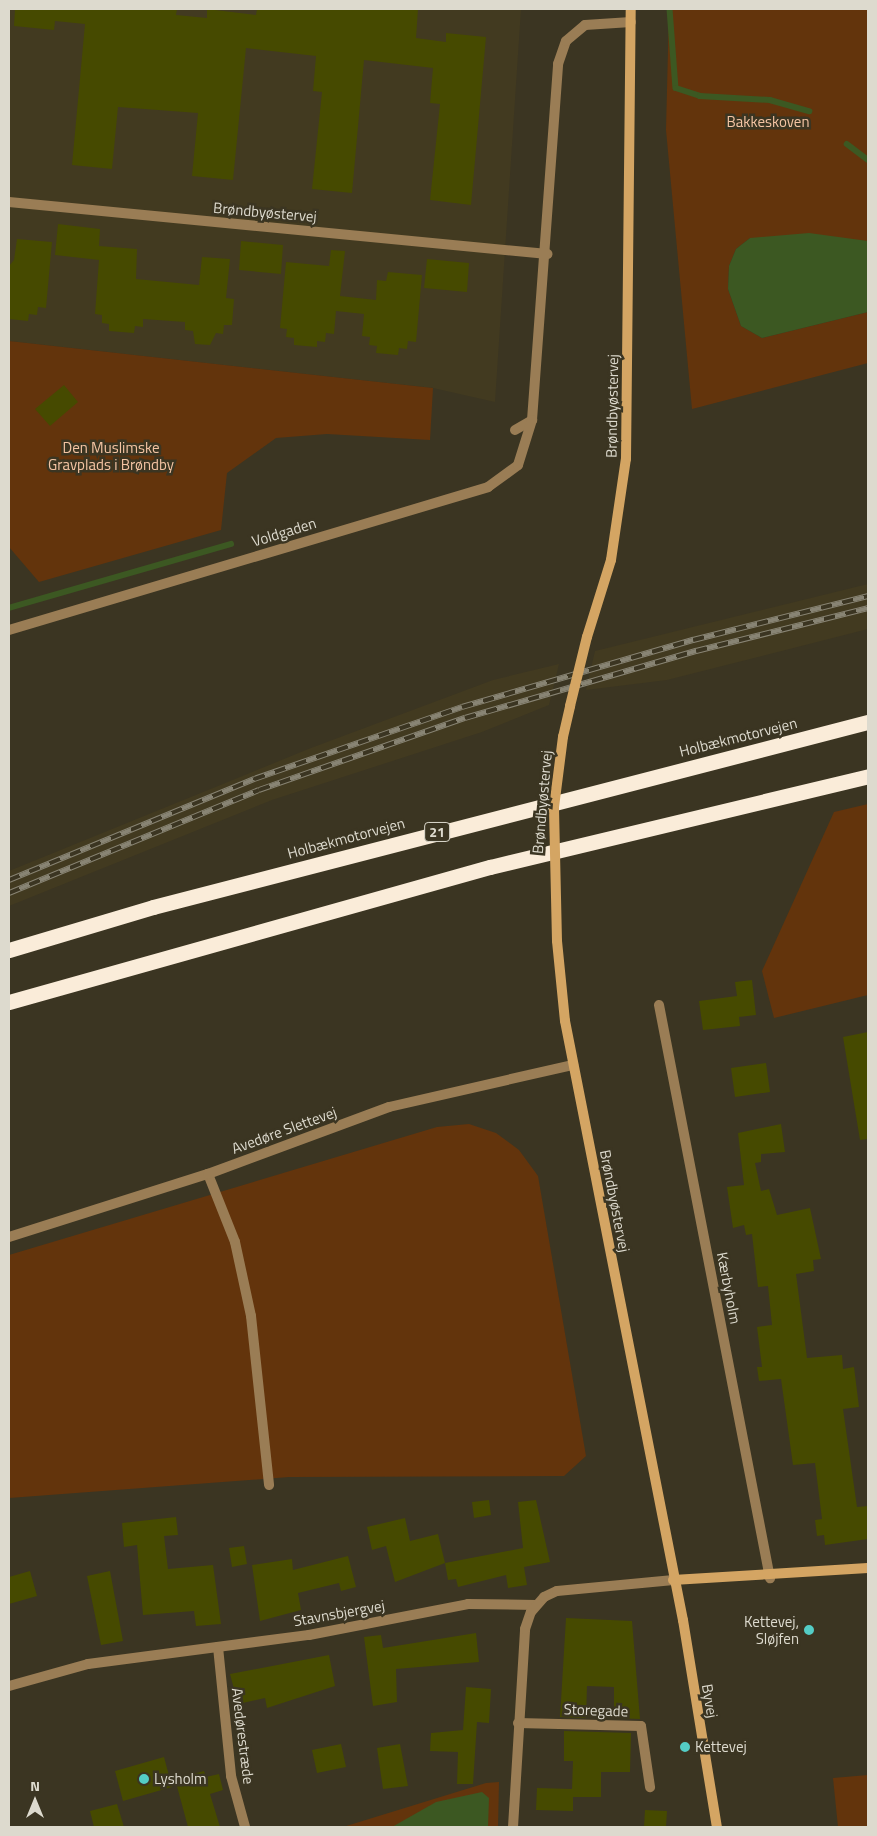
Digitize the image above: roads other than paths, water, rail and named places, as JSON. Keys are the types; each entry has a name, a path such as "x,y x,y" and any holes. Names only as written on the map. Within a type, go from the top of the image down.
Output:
{"highway":[{"name":"Holbækmotorvejen","path":"9,950 172,902 868,722"},
{"path":"9,1002 490,867 868,776"}],"street":[{"name":"Brøndbyøstervej","path":"631,9 626,460 611,560 587,637 563,737 554,826 557,941 573,1064 673,1580"},
{"path":"515,430 532,420 548,254 556,80 563,49 585,25 631,22"},
{"name":"Brøndbyøstervej","path":"9,202 548,254"},
{"name":"Voldgaden","path":"9,630 488,487 518,465 532,420"},
{"name":"Kærbyholm","path":"659,1005 770,1578"},
{"name":"Avedøre Slettevej","path":"9,1237 208,1174 390,1107 573,1064"},
{"path":"208,1174 235,1242 251,1316 269,1485"},
{"path":"514,1827 518,1723 525,1629 536,1605 557,1591 673,1580 770,1578 868,1568"},
{"name":"Byvej","path":"673,1580 718,1827"},
{"name":"Stavnsbjergvej","path":"9,1686 88,1664 309,1635 480,1602 536,1605"},
{"name":"Avedørestræde","path":"218,1647 231,1776 245,1827"},
{"name":"Storegade","path":"518,1723 641,1726 650,1787"}],"waterway":[{"path":"670,9 676,88 700,96 770,100 809,111"},
{"path":"847,144 868,160"},
{"path":"9,608 231,544"}],"railway":[{"path":"9,880 254,779 462,707 693,640 868,596"},
{"path":"9,893 259,790 465,718 696,651 868,608"}],"place":[{"name":"Kettevej, Sløjfen","path":"809,1630"},
{"name":"Kettevej","path":"685,1747"},
{"name":"Lysholm","path":"144,1779"}],"park label":[{"name":"Bakkeskoven","path":"768,122"},
{"name":"Den Muslimske Gravplads i Brøndby","path":"111,456"}]}
